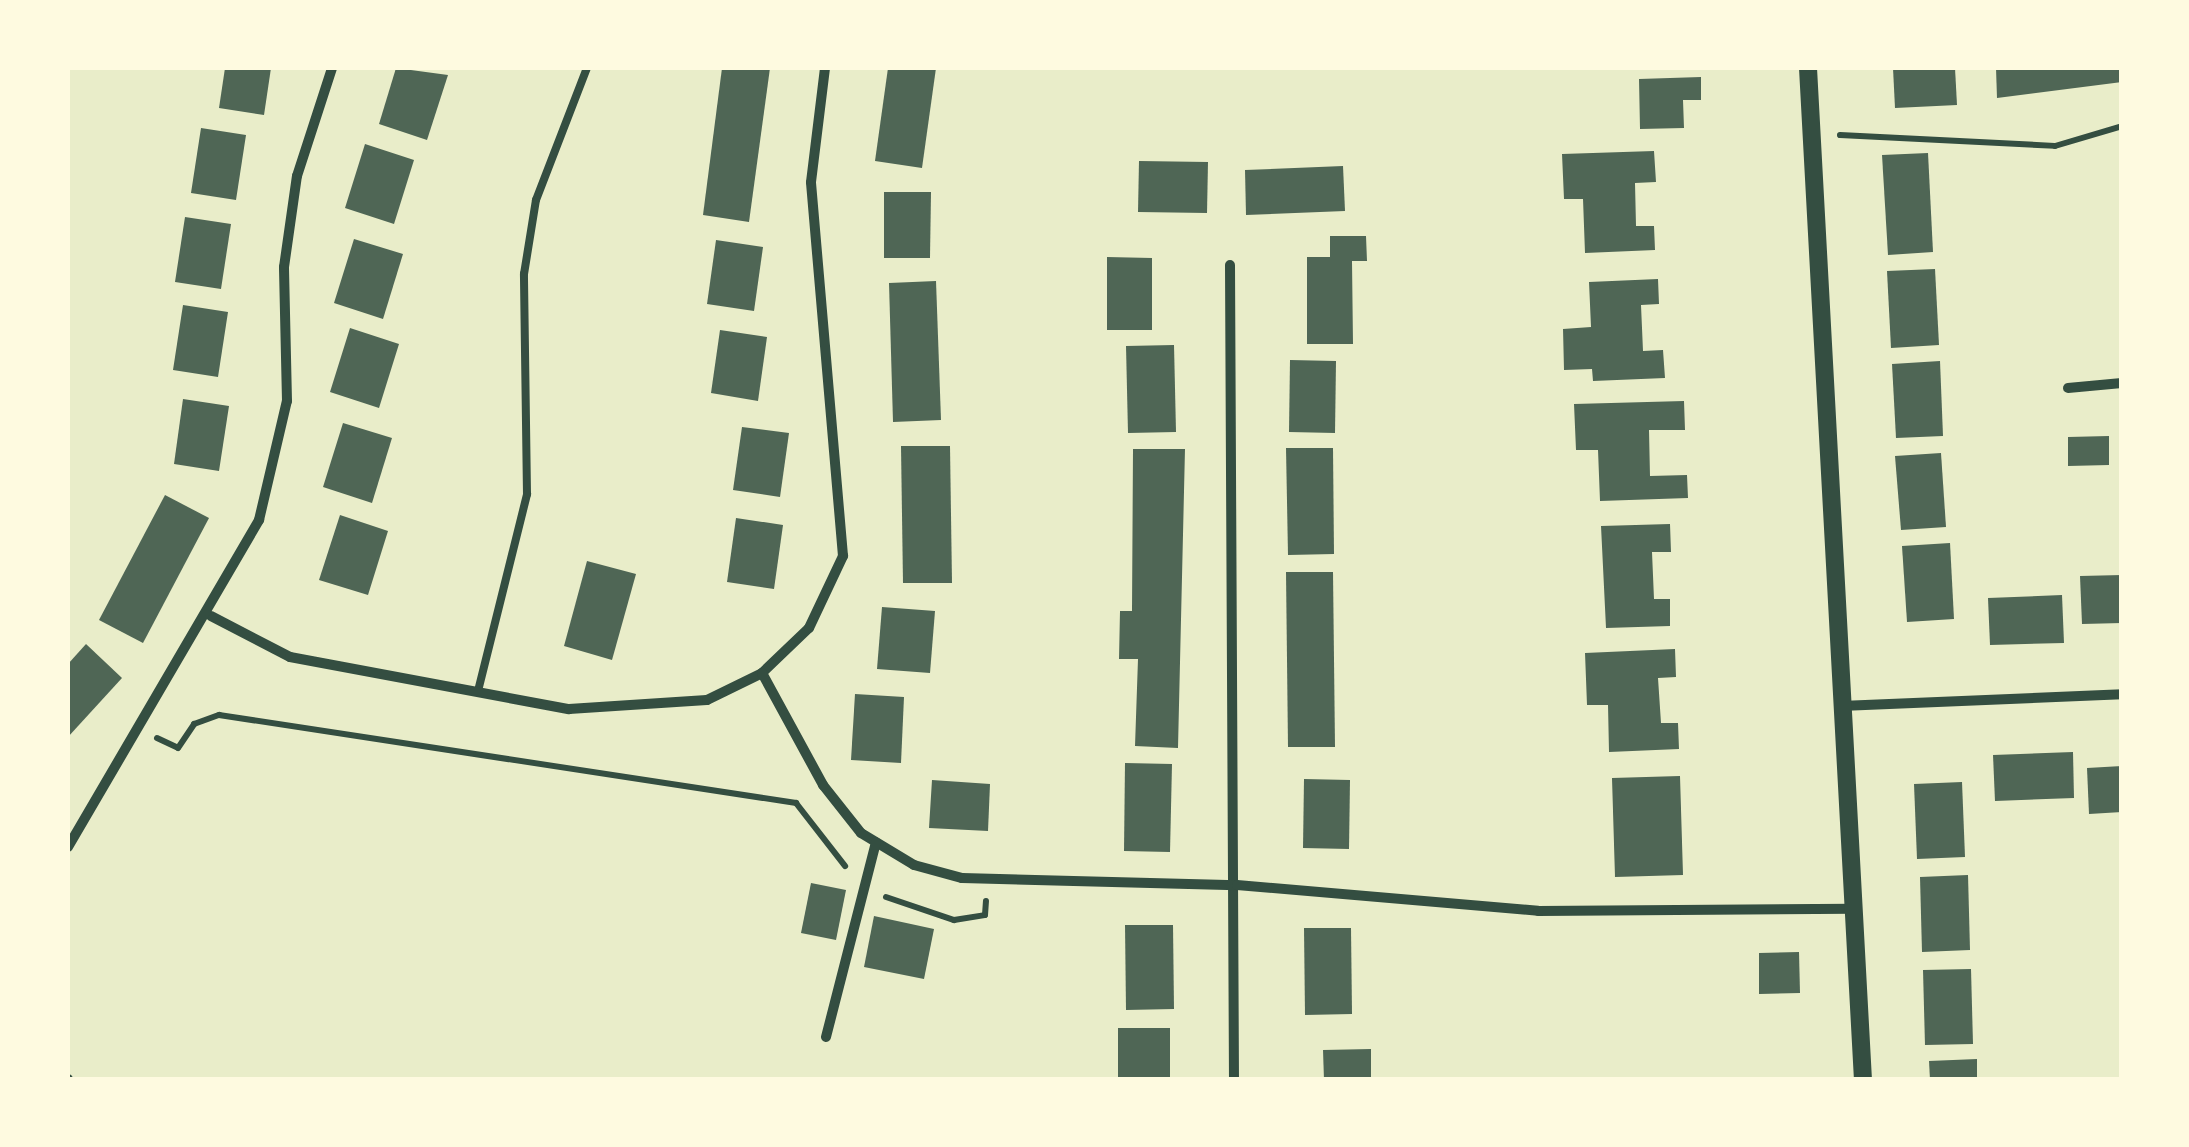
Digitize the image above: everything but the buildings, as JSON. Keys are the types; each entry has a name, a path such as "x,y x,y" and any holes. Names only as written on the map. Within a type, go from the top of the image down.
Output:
{"street":[{"path":"68,846 210,616 259,520 287,401 284,267 297,176 332,68"},
{"path":"210,616 290,658 570,709 707,700 762,673 809,628 843,556 810,182 825,68"},
{"path":"1808,68 1862,1080"},
{"path":"1230,264 1237,885 1234,1080"},
{"path":"2068,388 2122,384"},
{"path":"762,673 823,785 876,842 914,864 988,878 1237,885 1538,910 1853,908"},
{"path":"1841,706 2122,694"},
{"path":"826,1037 876,842"}],"lane":[{"path":"478,691 527,494 524,274 536,200 588,68"}],"path":[{"path":"1814,134 2055,146 2122,126"},
{"path":"138,728 178,748 194,724 219,716 796,803 864,882 954,920 985,915 988,878"}]}
